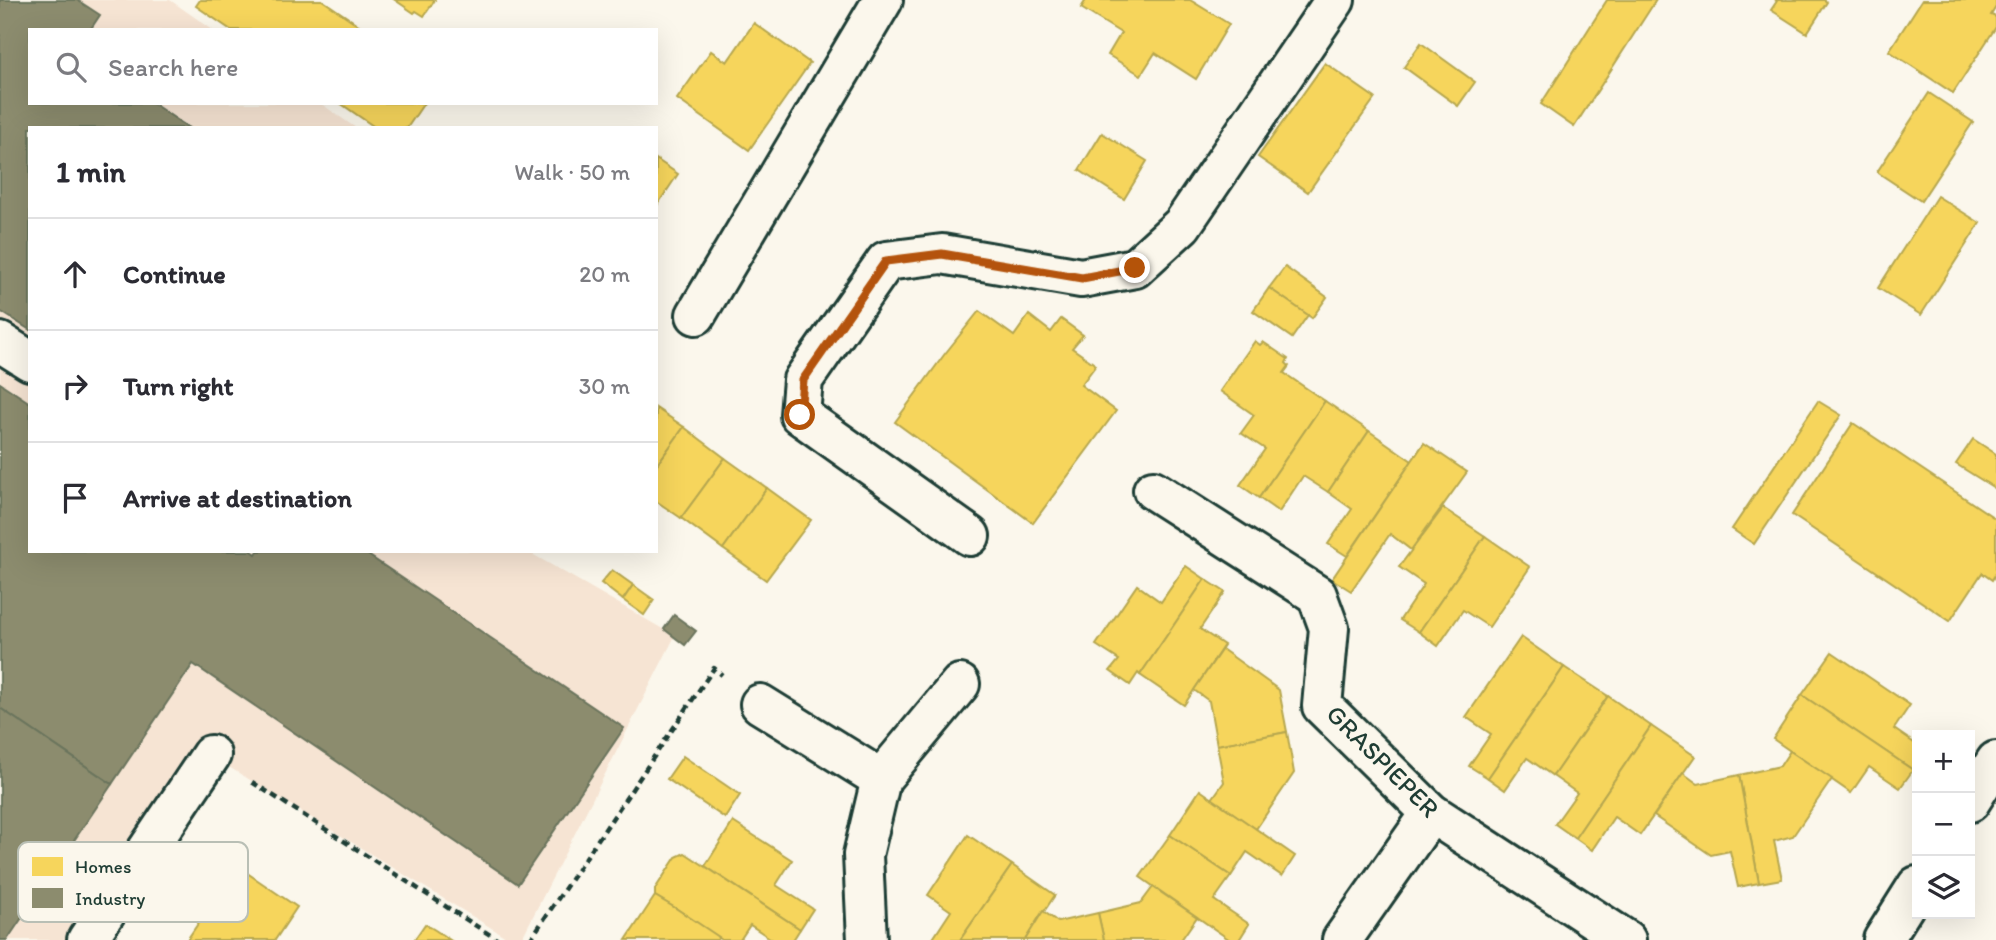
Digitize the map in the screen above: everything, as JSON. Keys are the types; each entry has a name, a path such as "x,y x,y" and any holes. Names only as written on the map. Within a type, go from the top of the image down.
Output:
{"street":[{"path":"696,315 883,0"},
{"path":"970,536 800,415 803,380 886,261 942,254 1082,278 1135,268 1182,225 1335,0"},
{"path":"0,342 28,360"},
{"name":"GRASPIEPER","path":"1153,490 1317,595 1329,628 1322,706 1431,813 1626,940"},
{"path":"867,940 863,855 881,779 960,684"},
{"path":"760,704 881,779"},
{"path":"153,842 211,755"},
{"path":"1975,794 1996,761"},
{"path":"1342,940 1431,813"},
{"path":"1883,940 1912,894"},
{"path":"87,940 99,922"}],"path":[{"path":"530,940 714,668 760,704"},
{"path":"211,755 498,940"}],"shaded area":[{"path":"0,0 170,0 210,28 28,28 28,105 323,105 353,126 28,126 28,553 530,553 675,636 521,940 511,940 211,756 153,842 18,842 18,922 99,922 87,940 0,940"}],"building: Homes":[{"path":"200,0 322,0 363,28 228,28 196,6"},
{"path":"395,0 435,0 424,16 416,11 414,13"},
{"path":"1086,0 1190,0 1229,24 1196,79 1155,53 1141,75 1108,55 1121,33 1081,8"},
{"path":"1607,0 1656,0 1574,127 1541,104"},
{"path":"1775,0 1827,2 1807,33 1771,10 1777,1"},
{"path":"1922,0 1996,0 1996,7 1991,15 1996,17 1996,27 1953,93 1889,51"},
{"path":"754,23 810,63 749,150 677,99 711,51 727,62"},
{"path":"1421,43 1475,82 1458,106 1404,67"},
{"path":"1325,63 1375,98 1308,192 1258,157"},
{"path":"1929,93 1973,122 1921,201 1877,172"},
{"path":"343,105 423,105 408,126 373,126"},
{"path":"1102,133 1147,161 1124,199 1079,170"},
{"path":"658,160 678,174 658,204"},
{"path":"1937,196 1980,223 1921,315 1878,288"},
{"path":"1285,267 1327,297 1312,318 1269,288"},
{"path":"1269,288 1308,315 1292,338 1253,311"},
{"path":"979,311 1014,336 1029,315 1051,332 1061,319 1083,335 1072,348 1096,365 1081,385 1116,411 1033,523 895,422"},
{"path":"1255,341 1260,345 1263,342 1288,359 1286,363 1289,366 1284,373 1325,401 1259,498 1240,485 1265,449 1241,433 1254,415 1220,391"},
{"path":"1325,401 1369,431 1328,492 1303,476 1279,512 1259,498"},
{"path":"1818,401 1841,415 1754,544 1732,529"},
{"path":"658,409 684,427 658,463"},
{"path":"1853,423 1996,519 1996,573 1992,580 1982,573 1950,621 1792,515"},
{"path":"684,427 725,458 681,518 658,502 658,463"},
{"path":"1369,431 1412,461 1347,556 1328,544 1352,509 1328,492"},
{"path":"1973,439 1996,454 1996,489 1956,464"},
{"path":"1424,443 1467,472 1411,550 1390,534 1351,591 1332,579"},
{"path":"725,458 767,488 723,549 681,518"},
{"path":"767,488 811,520 766,580 723,549"},
{"path":"1443,508 1485,536 1419,632 1400,620 1424,584 1399,567"},
{"path":"1485,536 1530,567 1489,627 1463,610 1438,646 1419,632"},
{"path":"1186,566 1205,579 1140,675 1138,673 1130,685 1110,671 1119,660 1096,645 1137,585 1161,602"},
{"path":"612,570 633,585 623,600 601,583"},
{"path":"1205,579 1225,592 1200,629 1224,645 1184,705 1140,675"},
{"path":"633,585 654,600 644,615 623,600"},
{"path":"1521,637 1564,667 1488,778 1469,766 1491,734 1466,717"},
{"path":"1222,649 1279,690 1287,732 1217,745 1209,701 1194,690"},
{"path":"1832,652 1910,705 1894,729 1912,742 1912,769 1802,695"},
{"path":"1564,667 1608,696 1553,776 1527,758 1505,790 1488,778"},
{"path":"1802,695 1912,771 1900,788 1869,767 1851,793 1773,739"},
{"path":"1608,696 1651,726 1575,838 1555,824 1577,793 1553,776"},
{"path":"1651,726 1695,756 1640,835 1614,817 1592,850 1575,838"},
{"path":"1287,732 1294,773 1256,829 1212,799 1224,782 1217,745"},
{"path":"1790,751 1832,779 1793,836 1774,841 1782,879 1759,883 1739,775 1780,766"},
{"path":"683,756 740,795 725,818 667,779"},
{"path":"1683,773 1698,784 1739,775 1759,883 1738,887 1730,851 1711,855 1654,816"},
{"path":"1200,790 1295,856 1282,876 1247,852 1231,876 1170,835"},
{"path":"733,822 792,860 776,885 813,909 800,929 705,866"},
{"path":"968,835 1012,865 960,940 932,940 951,911 928,895"},
{"path":"1170,835 1231,876 1214,900 1249,924 1239,940 1230,940 1140,877"},
{"path":"685,853 800,929 793,940 773,940 750,925 740,940 722,940 655,896 655,889 676,857"},
{"path":"1012,865 1055,895 1025,940 960,940"},
{"path":"248,874 297,907 275,940 187,940 199,922 248,922"},
{"path":"1153,887 1197,917 1181,940 1104,940 1098,913 1141,903"},
{"path":"655,896 719,937 717,940 626,940"},
{"path":"1043,911 1058,922 1098,913 1104,940 1025,940"},
{"path":"425,924 435,930 450,940 414,940"}],"building: Industry":[{"path":"0,0 77,0 100,15 91,28 28,28 28,105 155,105 186,126 28,126 28,329 0,311"},
{"path":"0,383 28,402 28,553 365,553 624,728 518,884 193,664 112,784 0,708"},
{"path":"674,615 696,631 685,645 664,629"},
{"path":"0,708 112,784 73,842 18,842 19,922 7,940 0,940"}],"route":[{"path":"800,415 803,380 886,261 942,254 1082,278 1135,268"}]}
